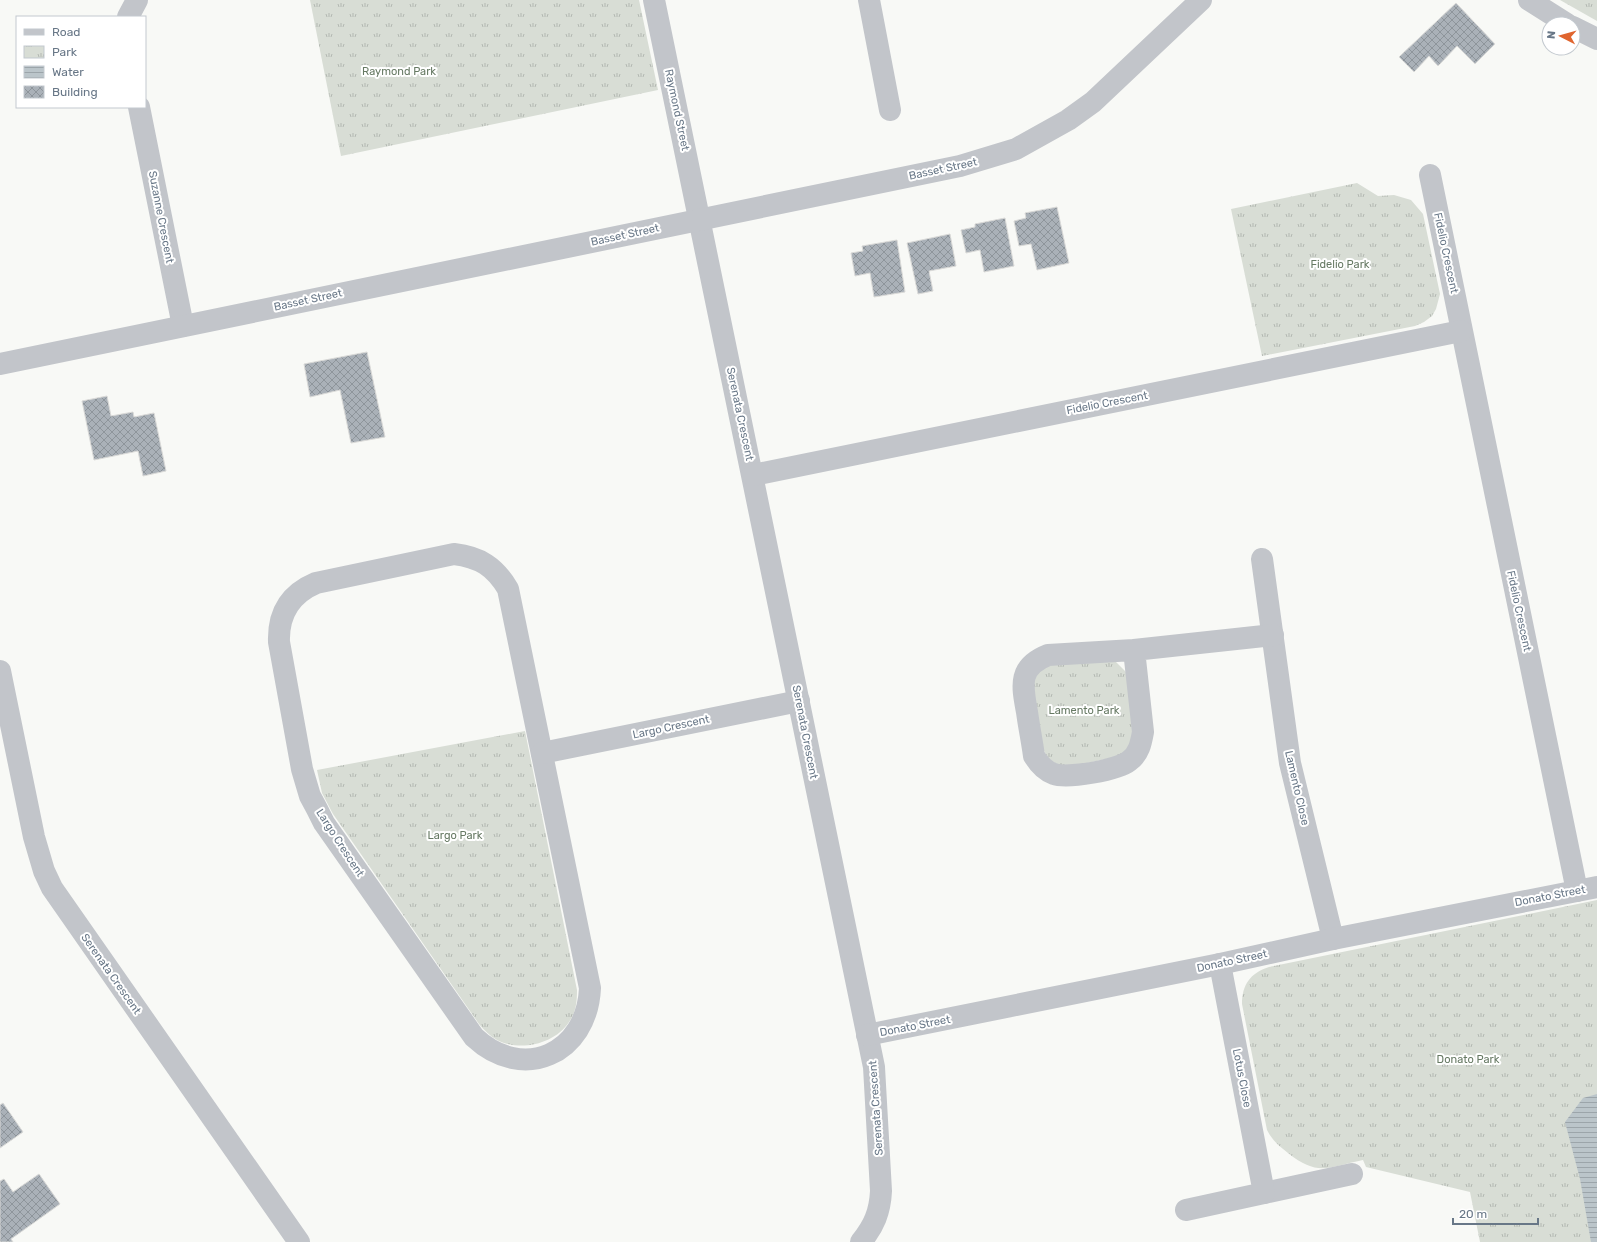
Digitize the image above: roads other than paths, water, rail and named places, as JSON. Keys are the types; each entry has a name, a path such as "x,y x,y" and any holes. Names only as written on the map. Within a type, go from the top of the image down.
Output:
{"street":[{"path":"129,16 137,0"},
{"name":"Raymond Street","path":"654,0 701,219"},
{"path":"869,0 890,110"},
{"name":"Basset Street","path":"0,364 988,159 1016,148 1068,120 1093,102 1201,0"},
{"path":"1529,0 1554,16"},
{"path":"1581,31 1597,39"},
{"name":"Suzanne Crescent","path":"139,108 183,326"},
{"name":"Fidelio Crescent","path":"1430,175 1462,331 1587,889"},
{"name":"Serenata Crescent","path":"701,219 874,1067 881,1191 876,1219 861,1242"},
{"name":"Fidelio Crescent","path":"753,475 1462,331"},
{"name":"Largo Crescent","path":"454,554 481,560 492,568 508,589 542,753 590,988 589,1003 582,1024 569,1042 556,1051 544,1056 519,1060 506,1058 494,1053 483,1046 474,1037 320,816 310,796 302,769 279,642 280,620 284,611 297,594 316,583 454,554"},
{"name":"Lamento Close","path":"1262,559 1290,762 1333,939"},
{"path":"1134,650 1143,732 1142,743 1136,754 1129,762 1119,767 1070,776 1054,774 1047,770 1034,756 1022,689 1026,672 1039,659 1048,656 1134,650 1273,635"},
{"name":"Serenata Crescent","path":"0,671 34,837 44,871 52,888 299,1242"},
{"name":"Largo Crescent","path":"542,753 799,701"},
{"name":"Donato Street","path":"867,1035 1220,964 1333,939 1587,889"},
{"name":"Lotus Close","path":"1220,964 1264,1193"},
{"path":"1186,1210 1352,1174"}],"water":[{"path":"1597,1094 1597,1242 1591,1242 1580,1179 1565,1122 1583,1098"}],"park label":[{"name":"Raymond Park","path":"399,71"},
{"name":"Fidelio Park","path":"1340,264"},
{"name":"Lamento Park","path":"1084,710"},
{"name":"Largo Park","path":"455,835"},
{"name":"Donato Park","path":"1468,1059"}]}
